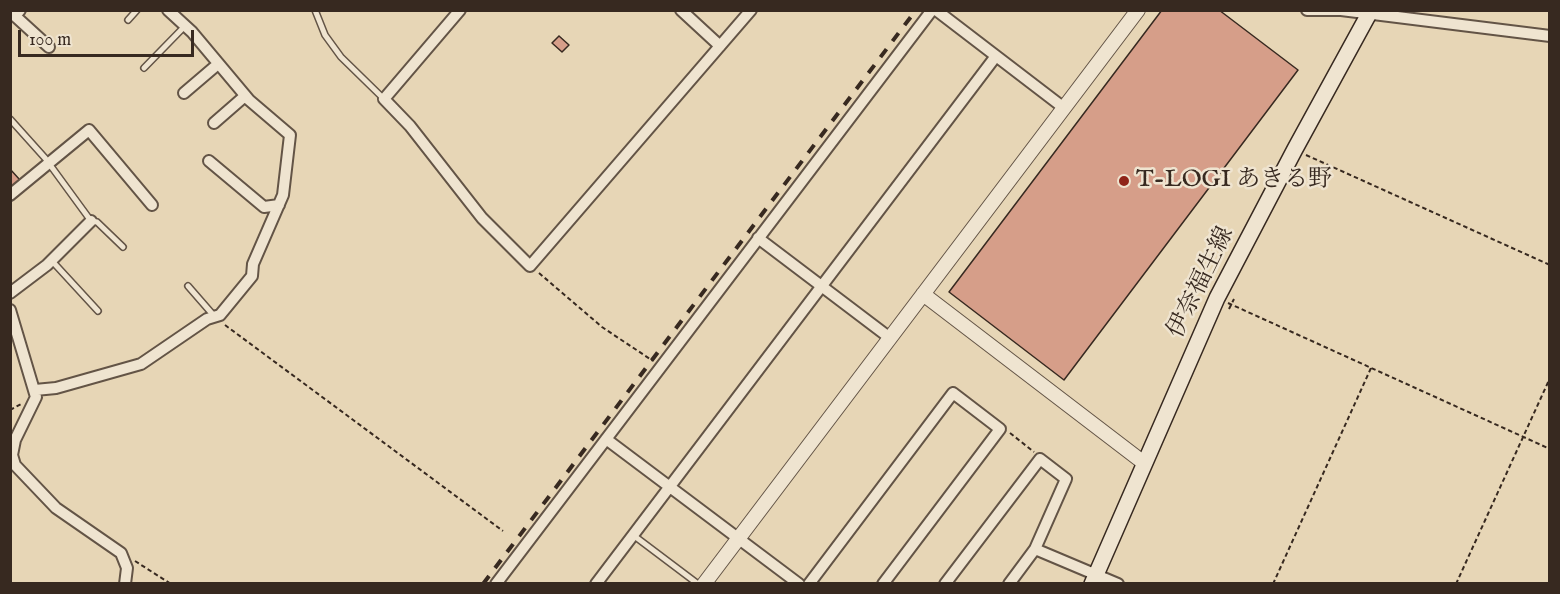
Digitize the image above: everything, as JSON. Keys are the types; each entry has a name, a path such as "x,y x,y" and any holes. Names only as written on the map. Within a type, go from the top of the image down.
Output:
{"main road":[{"name":"伊奈福生線","path":"1094,579 1144,463 1224,302 1295,149 1371,11"}],"street":[{"path":"20,10 15,16 49,47"},
{"path":"35,390 56,388 141,364 207,319 216,318 252,276 252,264 283,195 290,135 245,96 185,26 168,10"},
{"path":"460,10 384,99 410,126 482,218 530,266 751,10"},
{"path":"681,10 720,46"},
{"path":"496,584 660,366 934,10 1064,108"},
{"path":"704,584 1138,10"},
{"path":"1308,10 1371,11 1455,26 1550,36"},
{"path":"596,584 996,56"},
{"path":"184,93 218,64"},
{"path":"214,123 245,96"},
{"path":"10,195 89,130 152,205"},
{"path":"209,161 264,207 279,205"},
{"path":"10,293 52,261 91,221"},
{"path":"758,238 890,338"},
{"path":"923,294 1144,463"},
{"path":"10,310 15,340 36,397 15,440 11,455 21,473 56,508 121,553 127,568 125,584"},
{"path":"809,584 953,393 1000,429 883,584"},
{"path":"606,439 799,584"},
{"path":"945,584 1040,459 1066,479 1035,549 1009,584"},
{"path":"1035,549 1094,579 1118,584"}],"lane":[{"path":"128,20 137,10"},
{"path":"315,10 325,35 341,57 384,99"},
{"path":"144,69 185,26"},
{"path":"10,119 91,221 98,222 123,247"},
{"path":"52,261 98,311"},
{"path":"188,286 216,318"},
{"path":"633,535 698,584"}],"path":[{"path":"1295,149 1550,265"},
{"path":"530,266 602,327 660,366"},
{"path":"1224,302 1234,299"},
{"path":"1224,302 1229,309"},
{"path":"1224,302 1550,449"},
{"path":"216,318 503,531"},
{"path":"1273,584 1371,368"},
{"path":"1456,584 1550,378"},
{"path":"1000,429 1006,430 1040,459"},
{"path":"121,553 171,584"}],"building":[{"name":"T-LOGI あきる野","path":"1162,10 1219,10 1298,70 1064,380 949,292"},
{"path":"559,36 569,45 562,52 552,43"},
{"path":"10,169 20,180 10,187"}],"railway":[{"path":"483,584 916,10"}],"place":[{"name":"T-LOGI あきる野","path":"1124,181"}]}
